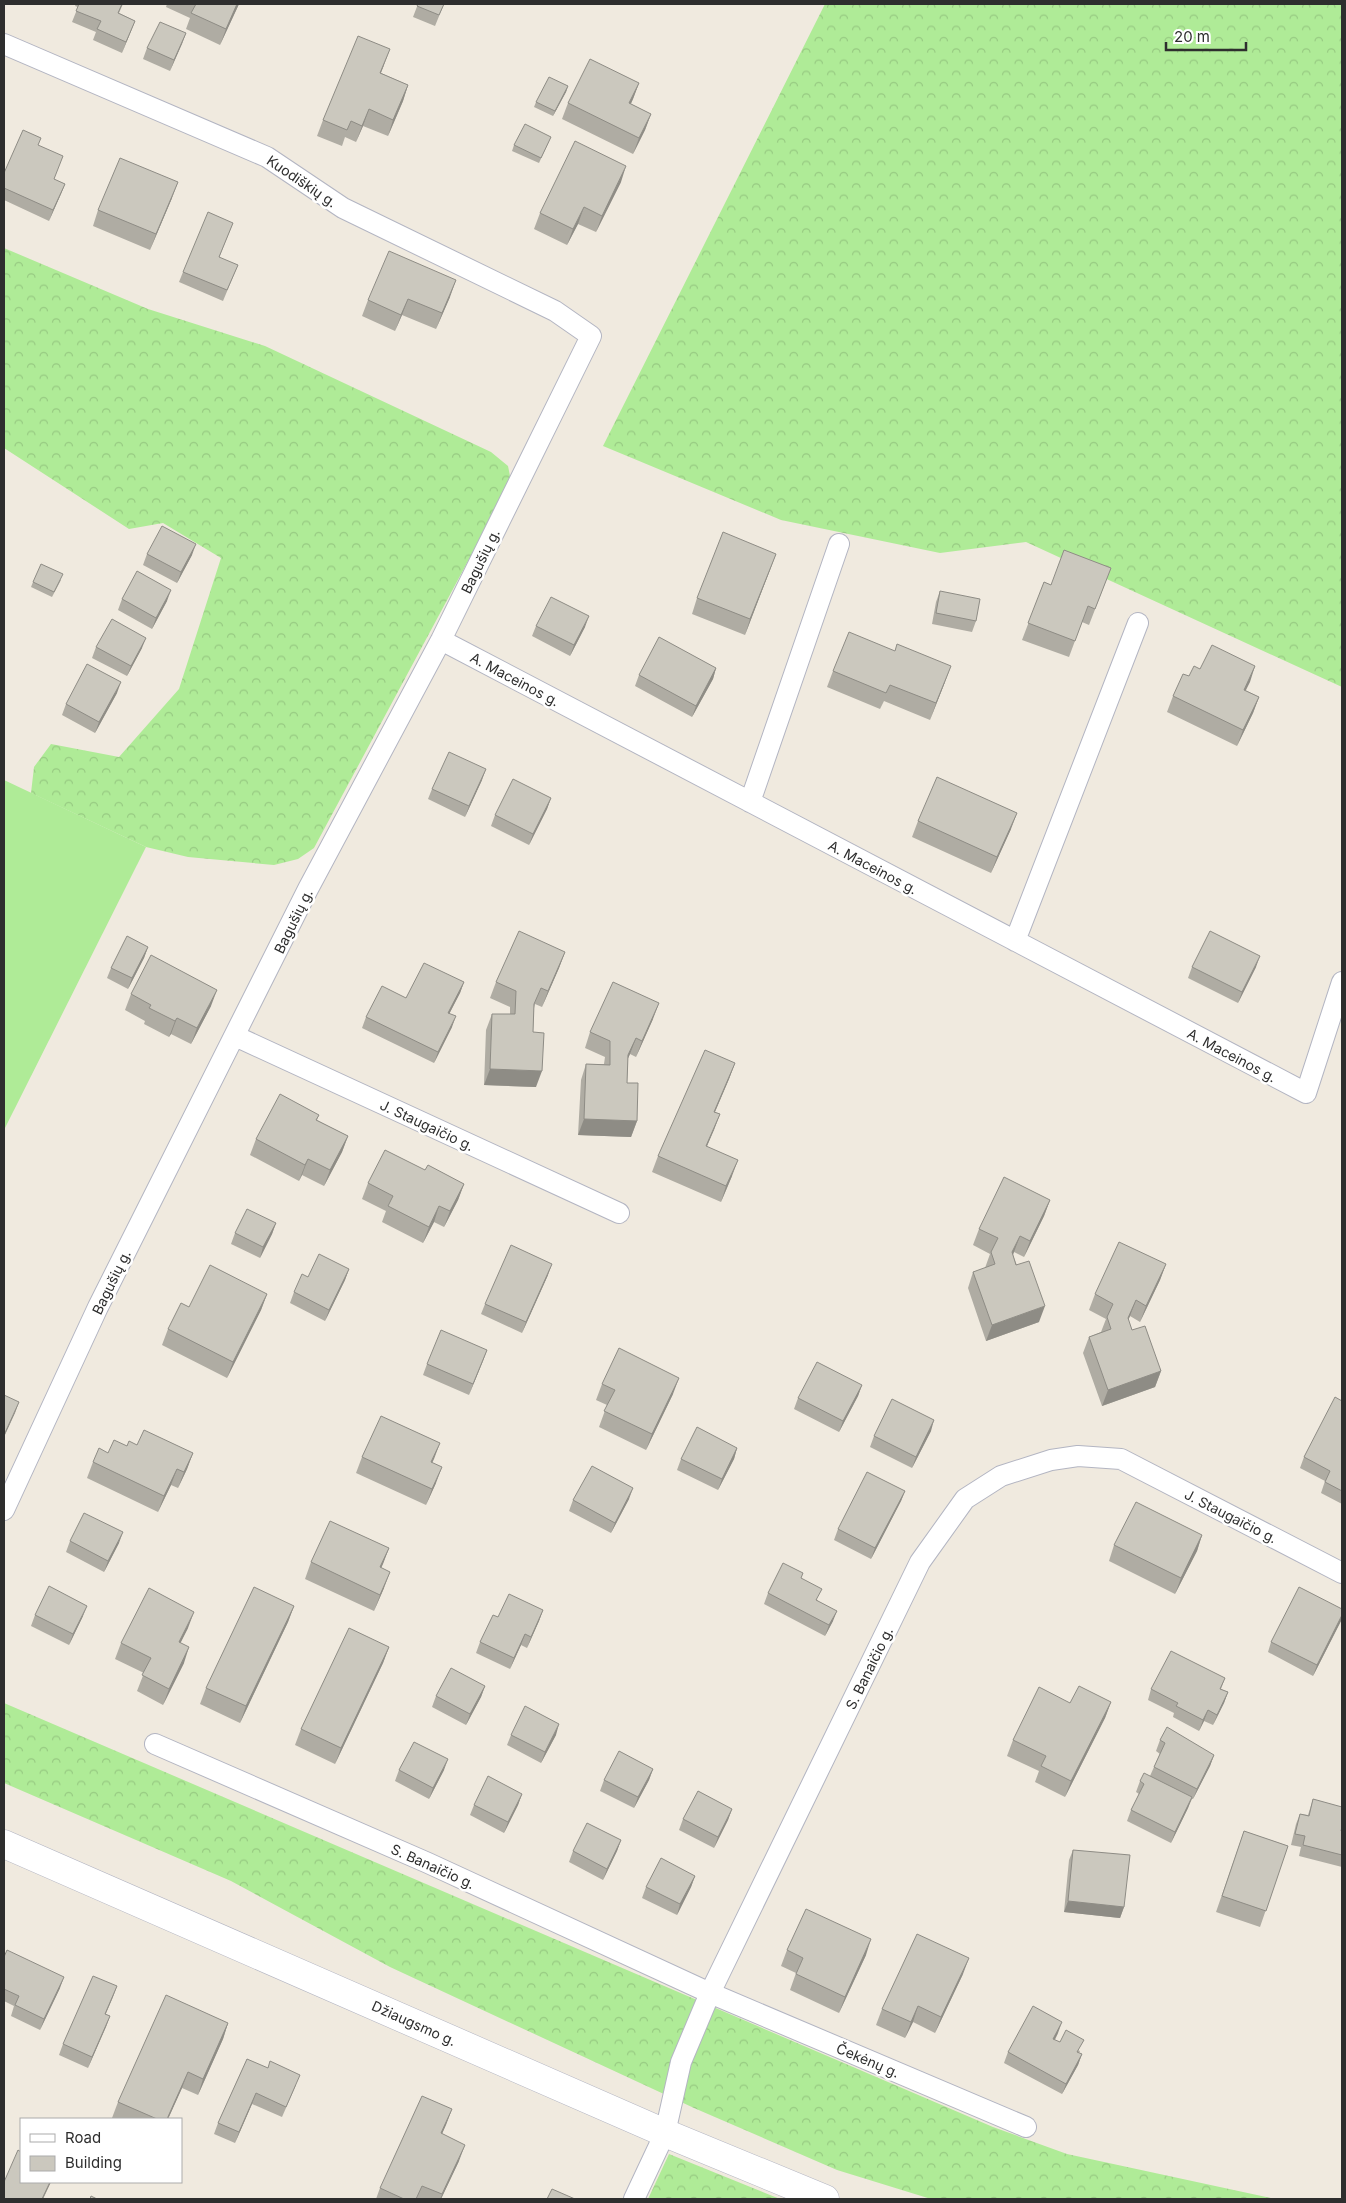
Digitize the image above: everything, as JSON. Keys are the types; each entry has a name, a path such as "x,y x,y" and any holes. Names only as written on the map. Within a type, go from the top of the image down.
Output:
{"street":[{"name":"Kuodiškių g.","path":"4,44 267,157 343,208 555,311 591,336"},
{"name":"Bagušių g.","path":"4,1510 98,1307 236,1036 308,889 441,640 591,336"},
{"path":"750,802 839,544"},
{"path":"1015,941 1138,623"},
{"name":"A. Maceinos g.","path":"441,640 1306,1094 1342,982"},
{"name":"J. Staugaičio g.","path":"236,1036 619,1213"},
{"name":"S. Banaičio g.","path":"634,2199 665,2133 682,2062 710,1993 920,1562 965,1498 1001,1476 1051,1460 1078,1456 1121,1459"},
{"name":"J. Staugaičio g.","path":"1121,1459 1342,1573"},
{"name":"S. Banaičio g.","path":"155,1744 428,1863 710,1993"},
{"name":"Džiaugsmo g.","path":"4,1844 665,2133 825,2199"},
{"name":"Čekėnų g.","path":"710,1993 1026,2127"}],"green space":[{"path":"825,4 1342,4 1342,687 1026,542 940,553 781,520 603,446"},
{"path":"4,248 148,309 265,346 491,452 508,466 511,481 314,848 298,859 274,865 188,857 146,847 31,793 34,767 51,744 119,757 179,689 221,558 163,523 129,529 4,448"},
{"path":"4,780 146,847 4,1130"},
{"path":"4,1703 993,2127 1067,2154 1275,2199 931,2199 837,2170 694,2108 390,1967 231,1881 4,1783"},
{"path":"669,2154 780,2199 648,2199"}],"building":[{"path":"79,4 122,4 118,13 135,21 126,42 97,29 101,21 76,11"},
{"path":"196,4 237,4 226,29 191,13"},
{"path":"418,4 444,4 439,15 417,6"},
{"path":"160,22 186,33 174,60 147,48"},
{"path":"358,36 390,49 380,73 408,85 393,120 369,109 362,126 351,121 347,130 323,120"},
{"path":"590,59 639,83 629,103 651,114 639,138 568,103"},
{"path":"549,77 568,86 555,111 536,102"},
{"path":"525,124 551,137 541,158 514,145"},
{"path":"23,130 41,138 38,145 63,156 54,179 65,184 53,210 4,188 4,173"},
{"path":"575,141 626,166 602,216 584,207 573,229 540,213"},
{"path":"120,158 178,182 156,234 98,210"},
{"path":"208,212 233,223 219,257 238,265 227,290 183,272"},
{"path":"389,251 456,280 442,313 408,299 401,315 368,300"},
{"path":"162,526 196,544 181,572 147,554"},
{"path":"723,532 776,554 750,619 697,598"},
{"path":"1064,550 1111,568 1095,609 1088,606 1075,641 1028,623 1044,582 1051,585"},
{"path":"41,564 63,574 54,592 33,582"},
{"path":"137,571 171,590 156,618 122,599"},
{"path":"940,591 980,599 976,621 936,613"},
{"path":"551,597 589,616 574,645 536,626"},
{"path":"112,619 146,638 131,666 96,647"},
{"path":"849,632 895,651 897,644 951,666 936,703 890,685 886,693 833,671"},
{"path":"659,637 716,668 696,706 639,675"},
{"path":"1212,645 1255,666 1244,690 1259,697 1243,730 1173,696 1183,674 1189,676 1194,666 1200,669"},
{"path":"87,664 121,682 99,722 66,704"},
{"path":"449,752 486,769 469,806 432,789"},
{"path":"937,777 1017,813 997,857 918,821"},
{"path":"513,779 551,798 533,834 495,815"},
{"path":"519,931 565,952 548,991 541,988 534,1004 533,1032 544,1033 542,1071 490,1069 492,1014 515,1014 516,991 496,982"},
{"path":"1210,931 1260,956 1242,992 1192,967"},
{"path":"127,936 148,947 132,978 111,968"},
{"path":"151,955 217,990 197,1028 177,1018 175,1021 149,1008 151,1005 131,994"},
{"path":"424,963 464,982 448,1013 456,1016 438,1052 366,1017 382,986 406,998"},
{"path":"613,982 659,1003 642,1041 636,1038 628,1055 627,1083 638,1083 637,1121 584,1119 586,1064 610,1065 610,1041 590,1032"},
{"path":"705,1050 735,1063 714,1112 720,1114 706,1146 738,1160 726,1186 658,1156"},
{"path":"280,1094 319,1115 316,1120 348,1136 330,1170 308,1159 305,1165 256,1139"},
{"path":"385,1150 425,1170 428,1165 464,1184 450,1211 439,1206 429,1227 388,1206 393,1196 368,1183"},
{"path":"1004,1177 1050,1200 1030,1241 1020,1236 1012,1252 1016,1265 1029,1261 1045,1306 992,1325 973,1272 995,1264 991,1252 998,1238 979,1229"},
{"path":"247,1209 276,1223 263,1247 235,1233"},
{"path":"1119,1242 1166,1264 1146,1306 1136,1300 1128,1318 1132,1330 1145,1326 1161,1371 1108,1390 1089,1337 1111,1329 1107,1317 1113,1304 1095,1294"},
{"path":"511,1245 552,1264 526,1322 485,1304"},
{"path":"319,1254 349,1269 329,1310 294,1292 302,1274 308,1277"},
{"path":"210,1265 267,1294 233,1362 168,1329 181,1303 189,1307"},
{"path":"441,1330 487,1350 473,1384 427,1364"},
{"path":"619,1348 679,1378 652,1434 604,1411 615,1390 602,1384"},
{"path":"817,1362 862,1385 843,1421 798,1398"},
{"path":"4,1395 19,1402 4,1435"},
{"path":"1335,1397 1342,1401 1342,1491 1325,1482 1330,1471 1304,1457"},
{"path":"892,1399 934,1420 916,1457 874,1436"},
{"path":"381,1416 440,1443 431,1462 442,1467 432,1489 362,1457"},
{"path":"697,1427 737,1448 722,1479 681,1459"},
{"path":"144,1430 193,1453 184,1472 177,1469 164,1496 93,1462 99,1448 108,1453 114,1440 127,1446 129,1441 137,1445"},
{"path":"592,1466 633,1488 615,1523 573,1500"},
{"path":"867,1472 905,1491 875,1548 838,1529"},
{"path":"1136,1502 1202,1535 1181,1578 1114,1545"},
{"path":"84,1513 123,1532 108,1561 70,1541"},
{"path":"330,1521 389,1548 380,1567 390,1572 380,1595 311,1562"},
{"path":"783,1563 803,1573 801,1578 822,1589 816,1600 837,1611 829,1625 768,1593"},
{"path":"49,1586 87,1606 73,1634 35,1615"},
{"path":"254,1587 294,1606 246,1706 206,1688"},
{"path":"1299,1587 1342,1609 1342,1615 1317,1665 1271,1642"},
{"path":"149,1588 194,1612 179,1642 189,1647 169,1689 142,1675 151,1658 121,1643"},
{"path":"509,1594 543,1610 531,1637 525,1634 514,1658 480,1642 493,1615 498,1617"},
{"path":"349,1628 389,1647 341,1748 301,1729"},
{"path":"1171,1651 1225,1678 1220,1689 1228,1692 1217,1715 1208,1710 1203,1720 1176,1706 1178,1703 1151,1689"},
{"path":"451,1668 485,1686 470,1714 436,1696"},
{"path":"1079,1686 1111,1702 1071,1781 1041,1766 1046,1756 1013,1740 1039,1687 1070,1703"},
{"path":"525,1706 559,1724 545,1752 511,1735"},
{"path":"1167,1727 1214,1755 1197,1789 1154,1767 1165,1743 1160,1740"},
{"path":"414,1742 448,1759 433,1788 399,1770"},
{"path":"619,1751 653,1769 638,1797 604,1780"},
{"path":"1144,1773 1192,1797 1175,1832 1131,1810 1144,1784 1140,1781"},
{"path":"488,1776 522,1794 508,1822 474,1805"},
{"path":"698,1791 732,1809 718,1837 683,1819"},
{"path":"1313,1799 1342,1807 1342,1855 1303,1845 1305,1836 1295,1834 1300,1814 1309,1816"},
{"path":"587,1823 621,1840 607,1869 573,1851"},
{"path":"1244,1831 1288,1846 1266,1911 1222,1896"},
{"path":"1073,1850 1130,1855 1124,1907 1068,1901"},
{"path":"661,1858 695,1876 680,1904 646,1887"},
{"path":"806,1909 871,1939 845,1997 796,1974 803,1958 787,1950"},
{"path":"917,1934 969,1958 941,2017 918,2006 911,2022 882,2009"},
{"path":"7,1950 64,1977 44,2019 15,2005 19,1996 4,1989 4,1957"},
{"path":"93,1976 117,1986 105,2014 110,2016 92,2057 63,2044"},
{"path":"166,1995 228,2023 203,2079 188,2072 167,2118 155,2118 118,2102"},
{"path":"1033,2006 1062,2022 1053,2039 1060,2042 1066,2030 1084,2040 1077,2052 1082,2054 1066,2084 1008,2052"},
{"path":"247,2059 268,2068 270,2061 300,2075 286,2107 256,2093 239,2132 218,2123"},
{"path":"422,2096 452,2109 441,2133 465,2145 442,2194 422,2186 416,2199 404,2199 380,2188"},
{"path":"18,2150 20,2151 20,2183 50,2183 42,2199 4,2199 4,2182"},
{"path":"552,2189 575,2199 547,2199"}]}
